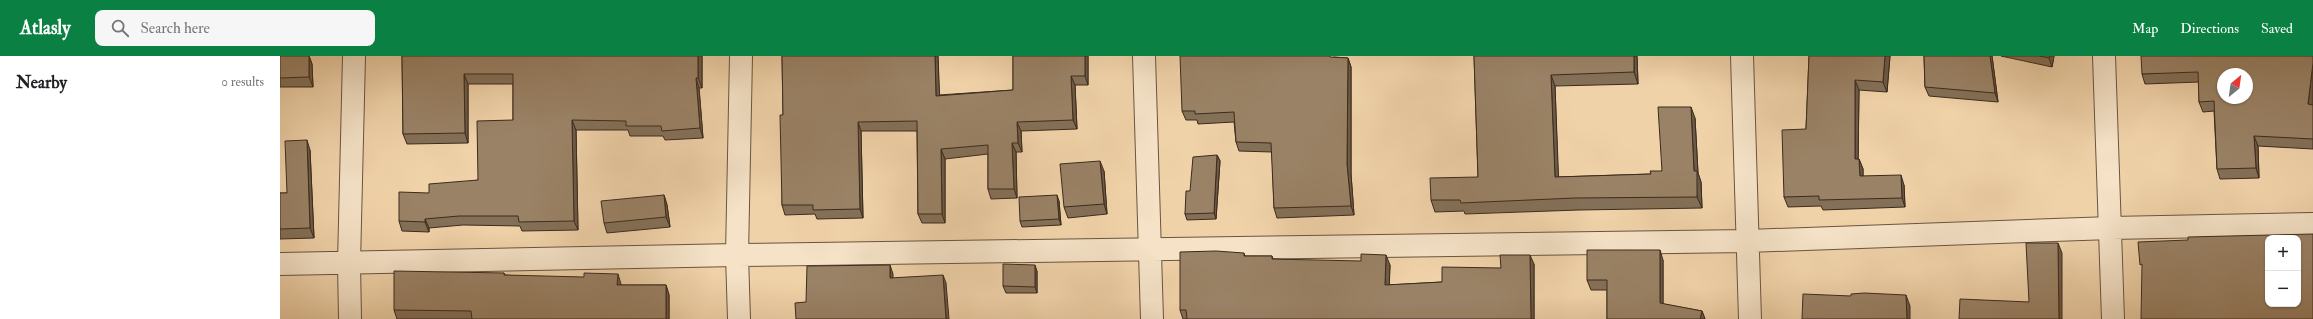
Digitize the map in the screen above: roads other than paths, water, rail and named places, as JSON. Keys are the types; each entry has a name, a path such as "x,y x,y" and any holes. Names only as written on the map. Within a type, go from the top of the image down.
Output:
{"street":[{"path":"350,319 349,263 354,56"},
{"path":"738,319 737,255 741,56"},
{"path":"1144,56 1152,319"},
{"path":"1742,56 1750,319"},
{"path":"2104,56 2113,319"},
{"path":"280,264 737,255 1748,241 2111,228 2313,224"}]}
